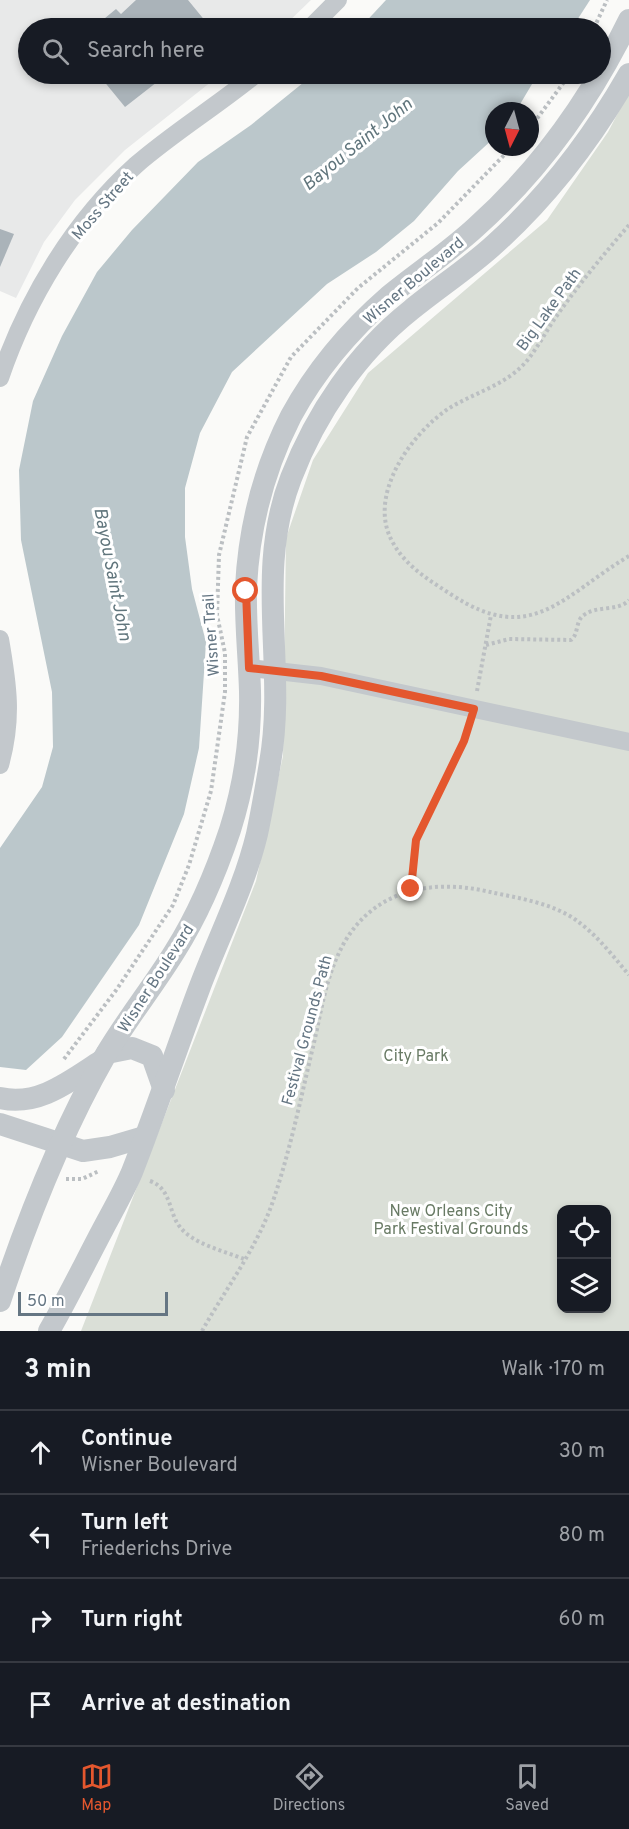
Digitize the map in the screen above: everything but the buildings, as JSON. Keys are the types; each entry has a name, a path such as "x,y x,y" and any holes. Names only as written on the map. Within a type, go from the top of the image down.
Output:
{"street":[{"path":"320,18 338,0"},
{"name":"Wisner Boulevard","path":"611,55 629,20"},
{"name":"Wisner Boulevard","path":"49,1331 132,1174 256,836 271,759 275,698 271,584 280,513 291,479 327,405 378,340 410,311 495,244 555,183 613,102 629,74"},
{"name":"Moss Street","path":"0,378 13,342 42,284 75,234 108,193 136,165 242,84"},
{"name":"Wisner Boulevard","path":"0,1301 18,1249 61,1144 104,1057 174,953 196,914 216,867 237,804 248,733 249,668 246,591 254,518 276,449 311,382 361,322 474,230 529,174 590,95 596,84"},
{"path":"0,639 10,710 8,735 0,765"},
{"path":"249,668 321,676 629,742"},
{"path":"0,1098 17,1102 54,1092 104,1057 132,1048 152,1056 164,1090"},
{"path":"0,1124 84,1151 110,1147 144,1137"}],"path":[{"path":"599,18 607,0"},
{"path":"539,116 563,84"},
{"name":"Wisner Trail","path":"54,1092 52,1074 117,989 173,904 189,865 211,791 225,692 225,653 217,615 219,555 248,437 291,357 358,288 438,223 503,156"},
{"name":"Big Lake Path","path":"629,225 570,298 525,363 503,382 448,409 420,434 393,475 386,497 391,539 402,557 464,603 491,615 531,616 550,609 629,556"},
{"path":"486,645 509,639 571,640 575,637 580,618 585,614 595,609 618,606 629,600"},
{"path":"411,889 416,840 464,741 474,709 491,615"},
{"name":"Festival Grounds Path","path":"202,1331 271,1206 330,976 338,953 353,930 370,911 387,898 411,889 474,888 555,909 575,920 598,939 629,975"}],"shaded area":[{"path":"0,0 311,0 292,18 18,18 18,84 208,84 125,150 75,200 44,242 16,298 0,291"}],"green space":[{"name":"City Park","path":"629,92 629,1331 81,1331 256,881 283,756 286,538 313,460 368,373 547,220 608,132"}],"water":[{"path":"386,0 590,0 578,18 369,18"},
{"name":"Bayou Saint John","path":"302,84 532,84 521,102 485,102 485,146 458,171 414,221 376,252 327,284 232,372 200,433 185,488 185,537 192,589 206,642 199,748 184,814 139,925 62,1037 26,1070 0,1067 0,848 42,787 53,747 52,692 21,540 19,470 33,401 62,336 97,272 132,230 198,162 251,125"}],"route":[{"path":"246,591 249,668 321,676 474,709 464,741 429,809 416,840 412,860 411,889"}],"park label":[{"name":"New Orleans City Park Festival Grounds","path":"451,1219"}]}
